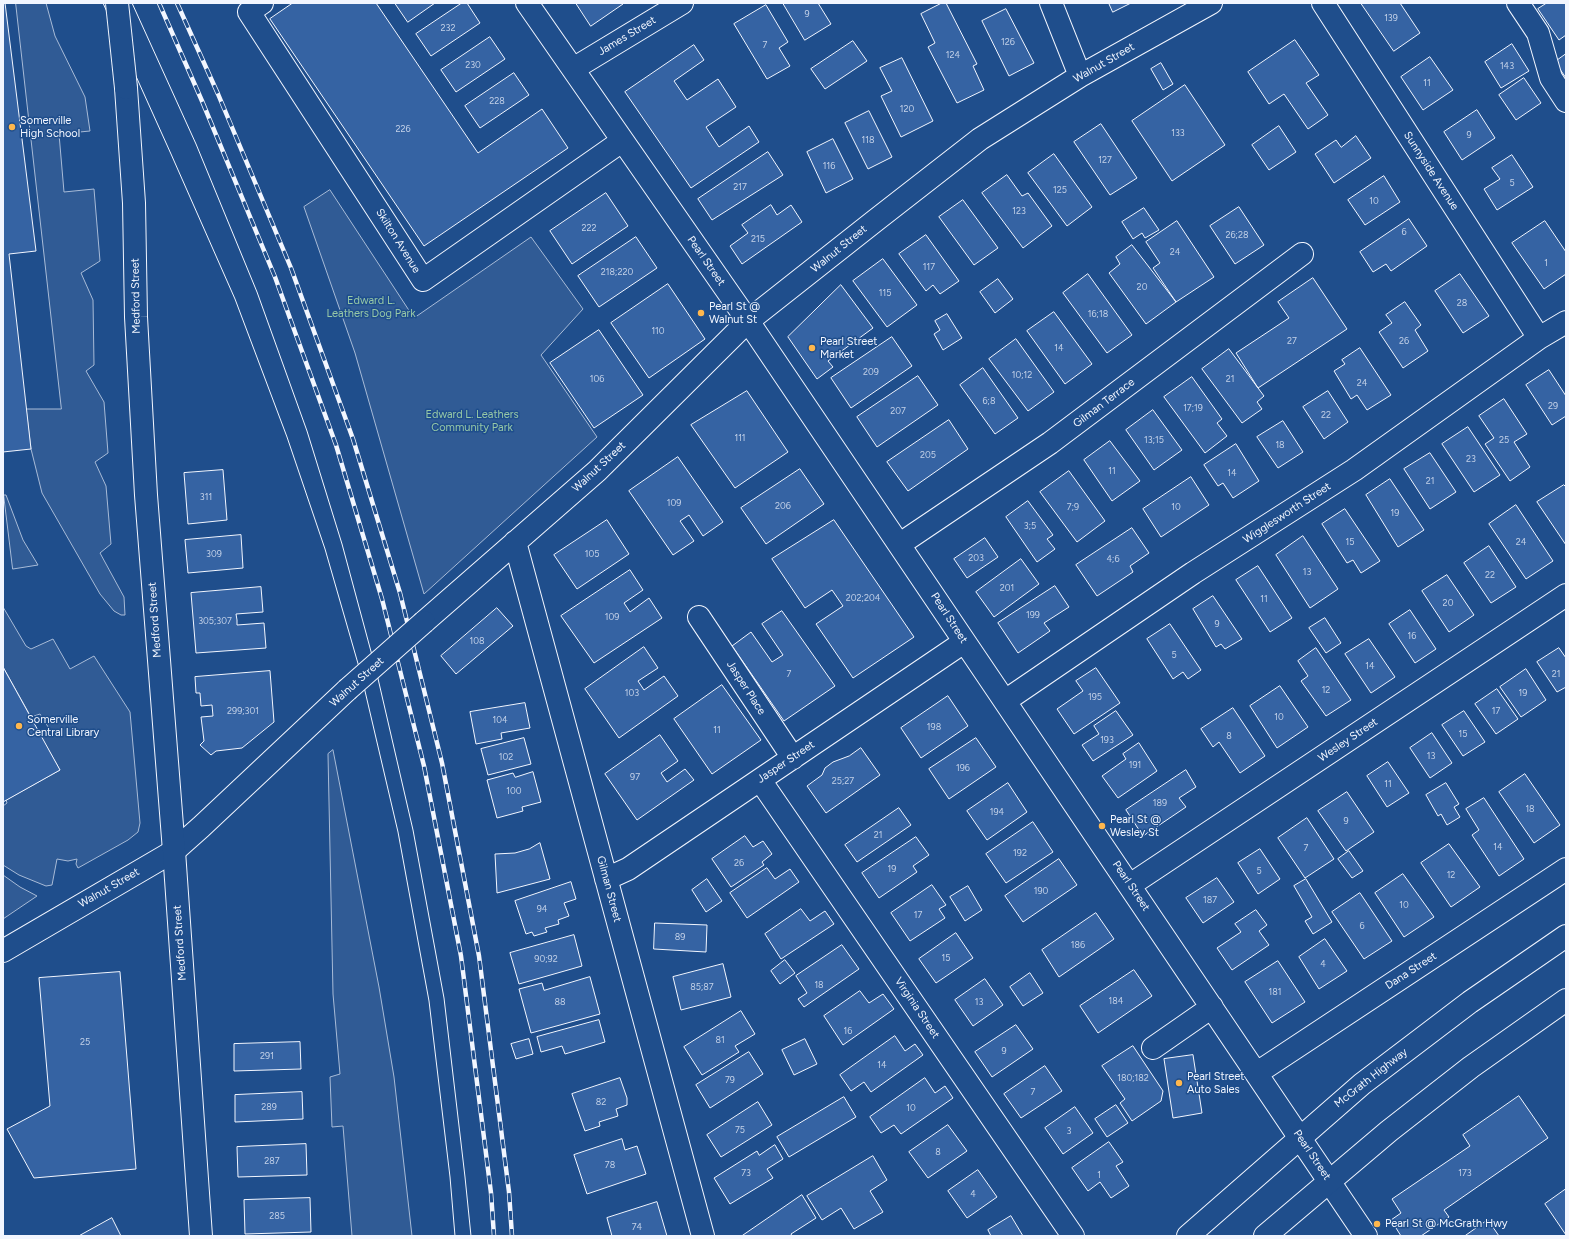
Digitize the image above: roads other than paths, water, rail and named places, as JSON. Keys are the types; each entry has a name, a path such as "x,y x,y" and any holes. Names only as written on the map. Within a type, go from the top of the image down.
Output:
{"main road":[{"name":"Medford Street","path":"117,3 126,88 134,202 136,317 146,495 174,851 201,1236"},
{"name":"Skilton Avenue","path":"262,3 249,12 423,280 622,141"},
{"name":"Pearl Street","path":"527,3 748,321 900,544 964,642 1330,1180 1366,1236"},
{"name":"James Street","path":"573,69 682,3"},
{"path":"1051,3 1080,76"},
{"name":"Walnut Street","path":"3,951 174,851 347,690 597,470 748,321 980,139 1080,76 1211,3"},
{"name":"Sunnyside Avenue","path":"1323,3 1539,338"},
{"path":"1518,3 1538,33 1551,78 1566,101"},
{"name":"Gilman Terrace","path":"900,544 1050,443 1302,254"},
{"name":"Wigglesworth Street","path":"1005,701 1193,573 1354,470 1539,338 1566,322"},
{"name":"Gilman Street","path":"515,542 703,1236"},
{"name":"Wesley Street","path":"1130,885 1566,595"},
{"name":"Jasper Place","path":"699,617 793,758"},
{"name":"Jasper Street","path":"606,879 628,869 964,642"},
{"name":"Virginia Street","path":"760,780 1073,1236"},
{"name":"Dana Street","path":"1257,1073 1566,870"},
{"name":"McGrath Highway","path":"1188,1236 1353,1091 1432,1031 1566,936"},
{"path":"1265,1236 1372,1144 1459,1076 1566,1000"},
{"path":"1153,1048 1212,1006"}],"tram line":[{"path":"103,3 235,299 287,437 325,549 361,674 398,832 429,1001 450,1177 455,1236"},
{"path":"132,3 196,144 257,292 307,431 342,544 376,670 413,830 444,998 471,1236"}],"railway":[{"path":"159,3 202,101 275,277 336,445 382,599 424,766 461,956 491,1193 494,1236"},
{"path":"177,3 218,94 291,268 353,439 400,593 442,763 479,956 509,1192 512,1236"}],"place":[{"name":"Somerville High School","path":"12,127"},
{"name":"Pearl St @ Walnut St","path":"701,313"},
{"name":"Pearl Street Market","path":"812,348"},
{"name":"Somerville Central Library","path":"19,726"},
{"name":"Pearl St @ Wesley St","path":"1102,826"},
{"name":"Pearl Street Auto Sales","path":"1179,1083"},
{"name":"Pearl St @ McGrath Hwy","path":"1377,1224"}],"park label":[{"name":"Edward L. Leathers Dog Park","path":"371,307"},
{"name":"Edward L. Leathers Community Park","path":"472,421"}]}
